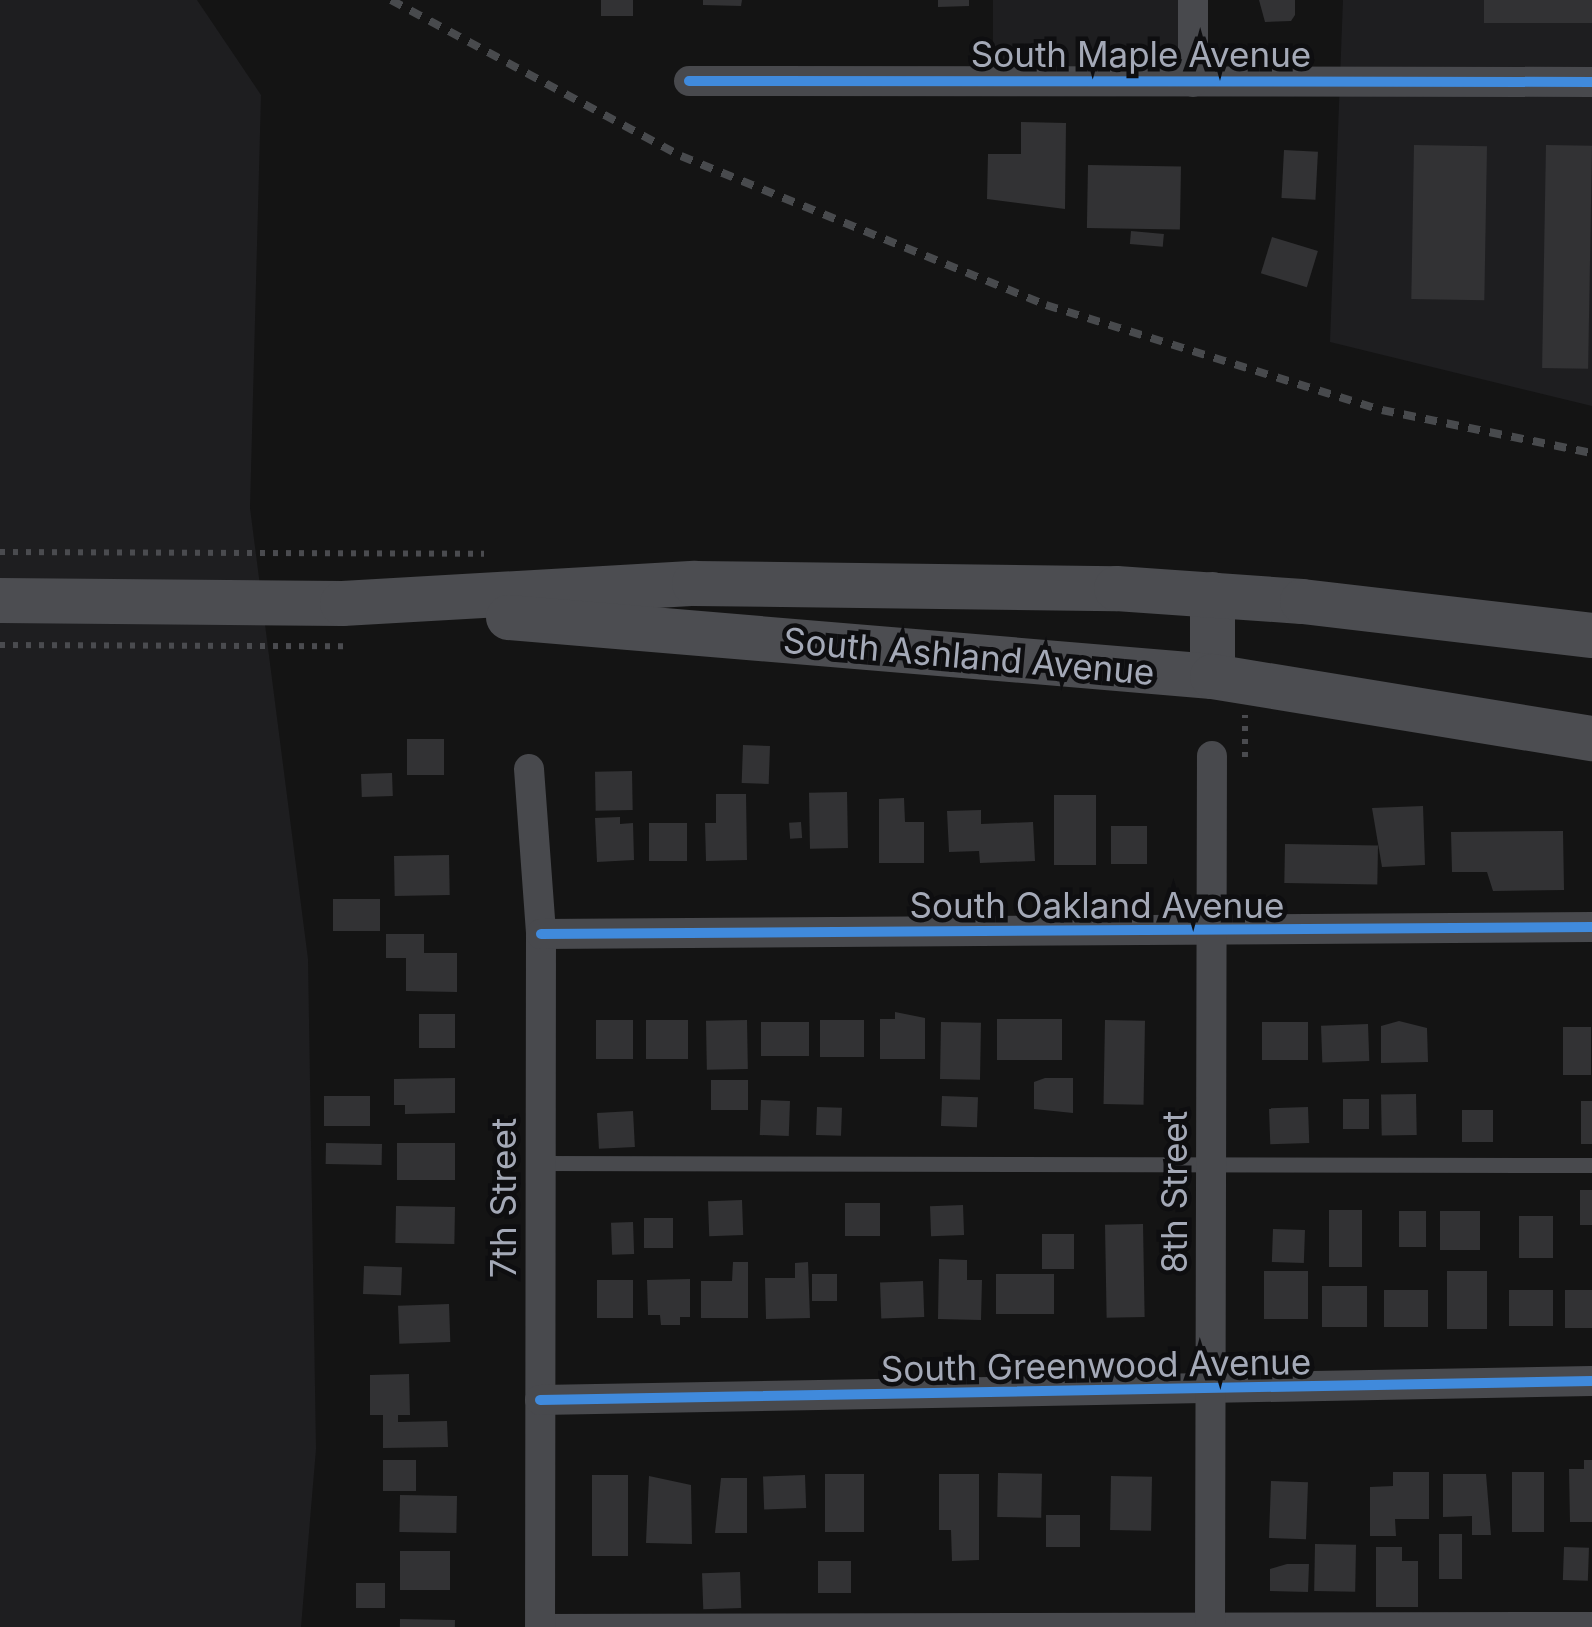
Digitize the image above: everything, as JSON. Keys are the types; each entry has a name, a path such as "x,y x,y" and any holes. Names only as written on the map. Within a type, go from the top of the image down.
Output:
{"main road":[{"name":"South Ashland Avenue","path":"342,624 694,583 1212,594 1592,635"},
{"path":"1212,594 1212,676"},
{"name":"South Ashland Avenue","path":"0,600 1212,676 1592,738"}],"street":[{"path":"1193,0 1193,82"},
{"name":"South Maple Avenue","path":"689,81 1592,82"},
{"name":"8th Street","path":"1210,1622 1212,756"},
{"name":"7th Street","path":"529,769 541,934 540,1624"},
{"name":"South Oakland Avenue","path":"541,934 1212,934 1592,927"},
{"name":"South Greenwood Avenue","path":"540,1400 1211,1392 1592,1381"}],"lane":[{"path":"541,1163 1592,1165"},
{"path":"540,1624 1592,1619"}],"path":[{"path":"0,552 342,554"},
{"path":"0,645 342,624"}],"shaded area":[{"path":"0,0 197,0 261,95 250,508 308,959 316,1449 301,1627 0,1627"},
{"path":"993,0 1193,0 1193,81 993,81"},
{"path":"1343,0 1592,0 1592,406 1330,342"}],"building":[{"path":"601,0 633,0 633,16 601,16"},
{"path":"703,0 742,0 741,6 703,5"},
{"path":"938,0 969,0 969,6 938,7"},
{"path":"1259,0 1295,0 1295,15 1291,21 1265,22"},
{"path":"1484,0 1592,0 1592,23 1484,23"},
{"path":"1021,122 1066,123 1065,209 987,199 988,154 1021,154"},
{"path":"1414,145 1487,146 1484,300 1411,299"},
{"path":"1546,145 1592,146 1588,369 1542,368"},
{"path":"1284,150 1318,152 1315,200 1281,198"},
{"path":"1088,165 1181,167 1180,230 1087,228"},
{"path":"1131,231 1164,234 1163,247 1130,244"},
{"path":"1272,237 1318,251 1307,287 1261,273"},
{"path":"407,739 444,739 444,775 407,775"},
{"path":"743,745 770,746 769,784 742,783"},
{"path":"632,771 633,810 596,811 595,772"},
{"path":"392,773 393,796 362,797 361,774"},
{"path":"847,792 848,848 810,849 809,793"},
{"path":"716,794 746,794 747,860 706,861 705,823 716,823"},
{"path":"1054,795 1096,795 1096,865 1054,865"},
{"path":"904,798 905,822 924,822 924,863 879,863 879,799"},
{"path":"1423,806 1425,865 1382,867 1372,808"},
{"path":"981,810 981,824 1033,822 1035,861 980,863 979,851 949,852 947,811"},
{"path":"620,817 620,824 633,823 634,860 597,862 595,818"},
{"path":"801,822 802,838 790,839 789,823"},
{"path":"649,823 687,823 687,861 649,861"},
{"path":"1111,826 1147,826 1147,864 1111,864"},
{"path":"1563,831 1564,890 1493,891 1487,872 1452,872 1451,832"},
{"path":"1285,844 1378,846 1377,885 1284,883"},
{"path":"449,855 450,895 395,896 394,856"},
{"path":"333,899 380,899 380,931 333,931"},
{"path":"386,934 424,934 424,953 457,953 457,992 406,991 406,958 386,958"},
{"path":"895,1012 925,1018 925,1059 880,1059 880,1019 895,1019"},
{"path":"419,1014 455,1014 455,1048 419,1048"},
{"path":"997,1019 1062,1019 1062,1060 997,1060"},
{"path":"596,1020 633,1020 633,1059 596,1059"},
{"path":"646,1020 688,1020 688,1059 646,1059"},
{"path":"747,1020 748,1069 707,1070 706,1021"},
{"path":"820,1020 864,1020 864,1057 820,1057"},
{"path":"1105,1020 1145,1021 1144,1105 1104,1104"},
{"path":"1399,1021 1427,1028 1428,1062 1381,1063 1381,1026"},
{"path":"761,1022 809,1022 809,1056 761,1056"},
{"path":"941,1022 981,1023 980,1080 940,1079"},
{"path":"1262,1022 1308,1022 1308,1060 1262,1060"},
{"path":"1368,1024 1369,1061 1322,1063 1321,1026"},
{"path":"1563,1027 1591,1027 1591,1075 1563,1075"},
{"path":"455,1078 455,1113 405,1114 405,1105 394,1105 394,1079"},
{"path":"1073,1078 1073,1113 1034,1109 1034,1082"},
{"path":"711,1080 748,1080 748,1110 711,1110"},
{"path":"1416,1094 1417,1135 1382,1136 1381,1095"},
{"path":"324,1096 370,1096 370,1126 324,1126"},
{"path":"942,1096 978,1097 977,1127 941,1126"},
{"path":"1343,1099 1369,1099 1369,1129 1343,1129"},
{"path":"761,1100 790,1101 789,1136 760,1135"},
{"path":"1581,1101 1592,1101 1592,1144 1581,1144"},
{"path":"817,1107 842,1108 841,1136 816,1135"},
{"path":"1308,1107 1309,1143 1270,1144 1269,1108"},
{"path":"1462,1110 1493,1110 1493,1142 1462,1142"},
{"path":"633,1111 635,1147 599,1149 597,1113"},
{"path":"326,1143 382,1144 382,1165 326,1164"},
{"path":"397,1143 455,1143 455,1180 397,1180"},
{"path":"1580,1190 1592,1190 1592,1225 1580,1225"},
{"path":"742,1200 743,1235 709,1236 708,1201"},
{"path":"845,1203 880,1203 880,1236 845,1236"},
{"path":"963,1205 964,1235 931,1236 930,1206"},
{"path":"396,1206 455,1207 454,1244 395,1243"},
{"path":"1329,1210 1362,1210 1362,1267 1329,1267"},
{"path":"1399,1211 1426,1211 1426,1247 1399,1247"},
{"path":"1440,1211 1480,1211 1480,1250 1440,1250"},
{"path":"1519,1216 1553,1216 1553,1258 1519,1258"},
{"path":"644,1218 673,1218 673,1248 644,1248"},
{"path":"633,1222 634,1254 612,1255 611,1223"},
{"path":"1143,1224 1145,1317 1107,1318 1105,1225"},
{"path":"1273,1229 1305,1230 1304,1263 1272,1262"},
{"path":"1042,1234 1074,1234 1074,1269 1042,1269"},
{"path":"939,1259 967,1260 967,1280 982,1280 981,1320 938,1319"},
{"path":"733,1262 748,1262 748,1318 701,1318 701,1281 732,1281"},
{"path":"808,1262 810,1318 766,1319 765,1278 795,1278 795,1263"},
{"path":"364,1266 402,1267 401,1295 363,1294"},
{"path":"1264,1271 1308,1271 1308,1319 1264,1319"},
{"path":"1447,1271 1487,1271 1487,1329 1447,1329"},
{"path":"812,1274 837,1274 837,1301 812,1301"},
{"path":"996,1274 1054,1274 1054,1314 996,1314"},
{"path":"690,1279 690,1317 680,1317 680,1325 661,1325 660,1315 648,1315 647,1280"},
{"path":"597,1280 633,1280 633,1318 597,1318"},
{"path":"923,1281 924,1317 881,1318 880,1283"},
{"path":"1322,1286 1367,1286 1367,1327 1322,1327"},
{"path":"1384,1290 1428,1290 1428,1327 1384,1327"},
{"path":"1509,1290 1553,1290 1553,1326 1509,1326"},
{"path":"1565,1290 1592,1290 1592,1328 1565,1328"},
{"path":"449,1304 450,1342 399,1344 398,1306"},
{"path":"409,1374 410,1415 398,1415 398,1422 447,1421 448,1447 383,1448 383,1415 370,1415 370,1375"},
{"path":"383,1460 416,1460 416,1491 383,1491"},
{"path":"1584,1460 1592,1460 1592,1522 1570,1522 1569,1469 1584,1469"},
{"path":"1393,1472 1429,1472 1429,1519 1395,1519 1396,1536 1370,1536 1370,1487 1393,1486"},
{"path":"1512,1472 1544,1472 1544,1532 1512,1532"},
{"path":"998,1473 1042,1474 1041,1518 997,1517"},
{"path":"825,1474 864,1474 864,1532 825,1532"},
{"path":"939,1474 979,1474 979,1560 952,1561 951,1530 939,1530"},
{"path":"1443,1474 1486,1474 1491,1535 1472,1535 1472,1516 1443,1517"},
{"path":"592,1475 628,1475 628,1556 592,1556"},
{"path":"805,1475 806,1508 764,1509 763,1476"},
{"path":"649,1476 691,1485 692,1544 646,1543"},
{"path":"1111,1476 1152,1477 1151,1531 1110,1530"},
{"path":"721,1478 747,1478 747,1533 715,1533"},
{"path":"1271,1481 1308,1482 1306,1539 1269,1538"},
{"path":"400,1495 457,1496 456,1533 399,1532"},
{"path":"1046,1515 1080,1515 1080,1547 1046,1547"},
{"path":"1439,1534 1462,1534 1462,1579 1439,1579"},
{"path":"1315,1544 1356,1545 1355,1592 1314,1591"},
{"path":"1376,1547 1402,1547 1402,1561 1418,1561 1418,1607 1376,1607"},
{"path":"1564,1547 1589,1548 1588,1581 1563,1580"},
{"path":"400,1551 450,1551 450,1590 400,1590"},
{"path":"818,1561 851,1561 851,1593 818,1593"},
{"path":"1309,1564 1308,1592 1270,1591 1270,1569"},
{"path":"740,1572 741,1608 703,1609 702,1573"},
{"path":"356,1583 385,1583 385,1608 356,1608"},
{"path":"400,1619 455,1620 455,1627 400,1627"}],"railway":[{"path":"391,0 681,156 1046,305 1382,410 1592,453"}],"cycle path":[{"path":"689,81 1592,82"},
{"path":"541,934 1592,927"},
{"path":"540,1400 1592,1381"}]}
